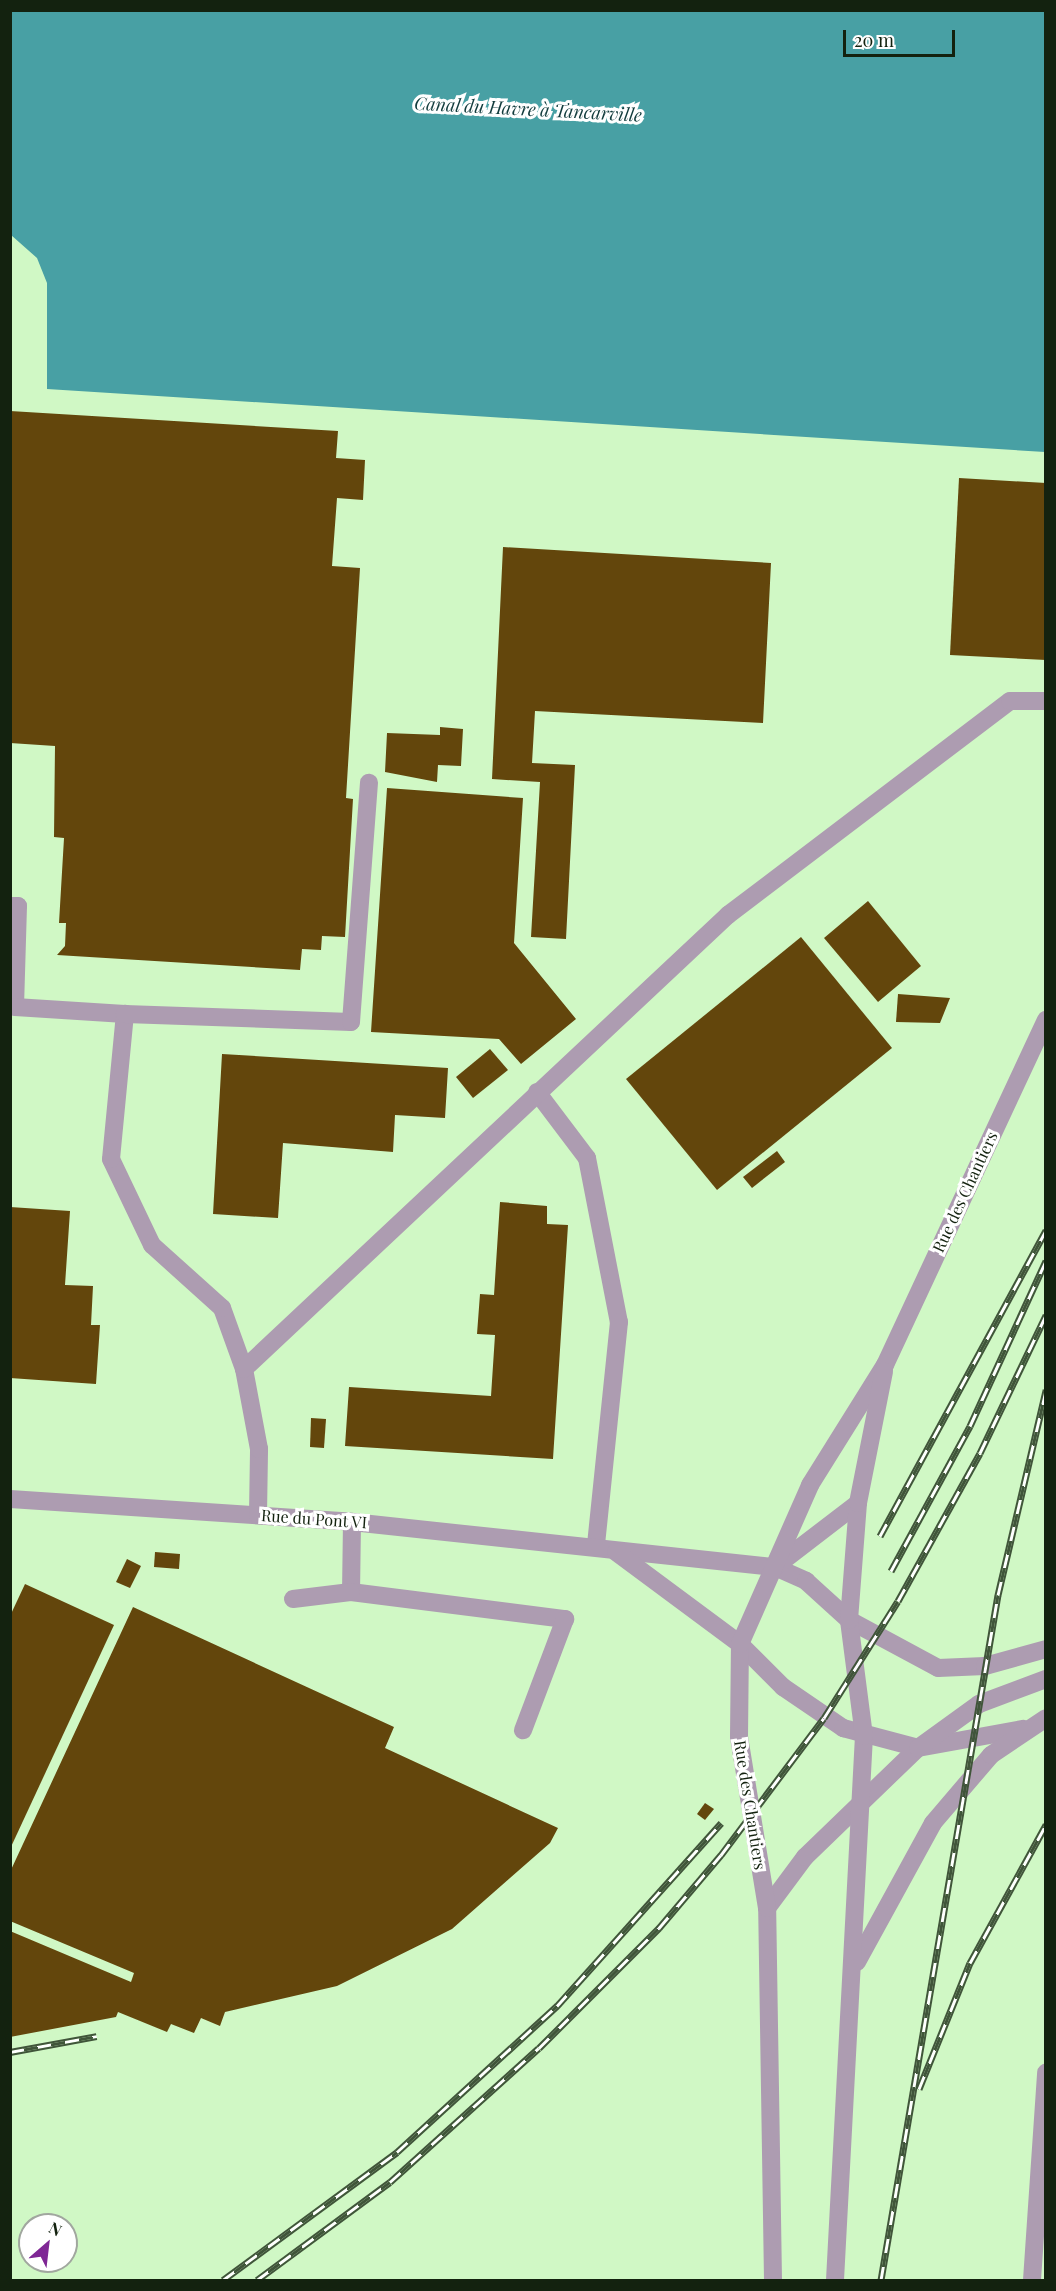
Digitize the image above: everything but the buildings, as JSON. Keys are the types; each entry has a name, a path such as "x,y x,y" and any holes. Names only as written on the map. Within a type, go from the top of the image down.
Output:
{"street":[{"path":"244,1369 728,915 1010,701 1046,701"},
{"path":"10,906 18,906 13,1006 125,1014 351,1022 369,783"},
{"path":"125,1014 111,1159 152,1245 222,1308 244,1369 259,1449 258,1515"},
{"name":"Rue des Chantiers","path":"773,2280 767,1908 739,1737 740,1644 826,1454 885,1365 1046,1020"},
{"path":"537,1092 587,1158 619,1323 596,1544"},
{"name":"Rue des Chantiers","path":"835,2280 855,1966 864,1736 849,1620 858,1503 885,1365"},
{"name":"Rue du Pont VI","path":"10,1499 352,1522 596,1544 616,1552"},
{"path":"774,1567 858,1503"},
{"path":"351,1592 352,1522"},
{"path":"616,1552 774,1567 806,1581 849,1620 938,1668 986,1666 1046,1649"},
{"path":"616,1552 740,1644 808,1706 864,1736 918,1748 1023,1729 1046,1718"},
{"path":"293,1599 351,1592 565,1619 523,1730"},
{"path":"767,1908 805,1857 918,1748 979,1704 1046,1679"},
{"path":"855,1966 933,1823 966,1780 1023,1729"},
{"path":"1032,2280 1046,2072"}],"water":[{"name":"Canal du Havre à Tancarville","path":"10,11 1045,11 1045,452 47,389 47,283 37,258 11,235"}],"railway":[{"path":"880,1536 1046,1230"},
{"path":"891,1571 970,1426 1046,1261"},
{"path":"257,2280 390,2182 539,2048 659,1928 721,1855 824,1718 898,1601 980,1453 1046,1315"},
{"path":"881,2280 998,1595 1046,1390"},
{"path":"223,2280 397,2152 557,2006 721,1823"},
{"path":"919,2089 970,1963 1046,1825"},
{"path":"10,2052 97,2036"}]}
